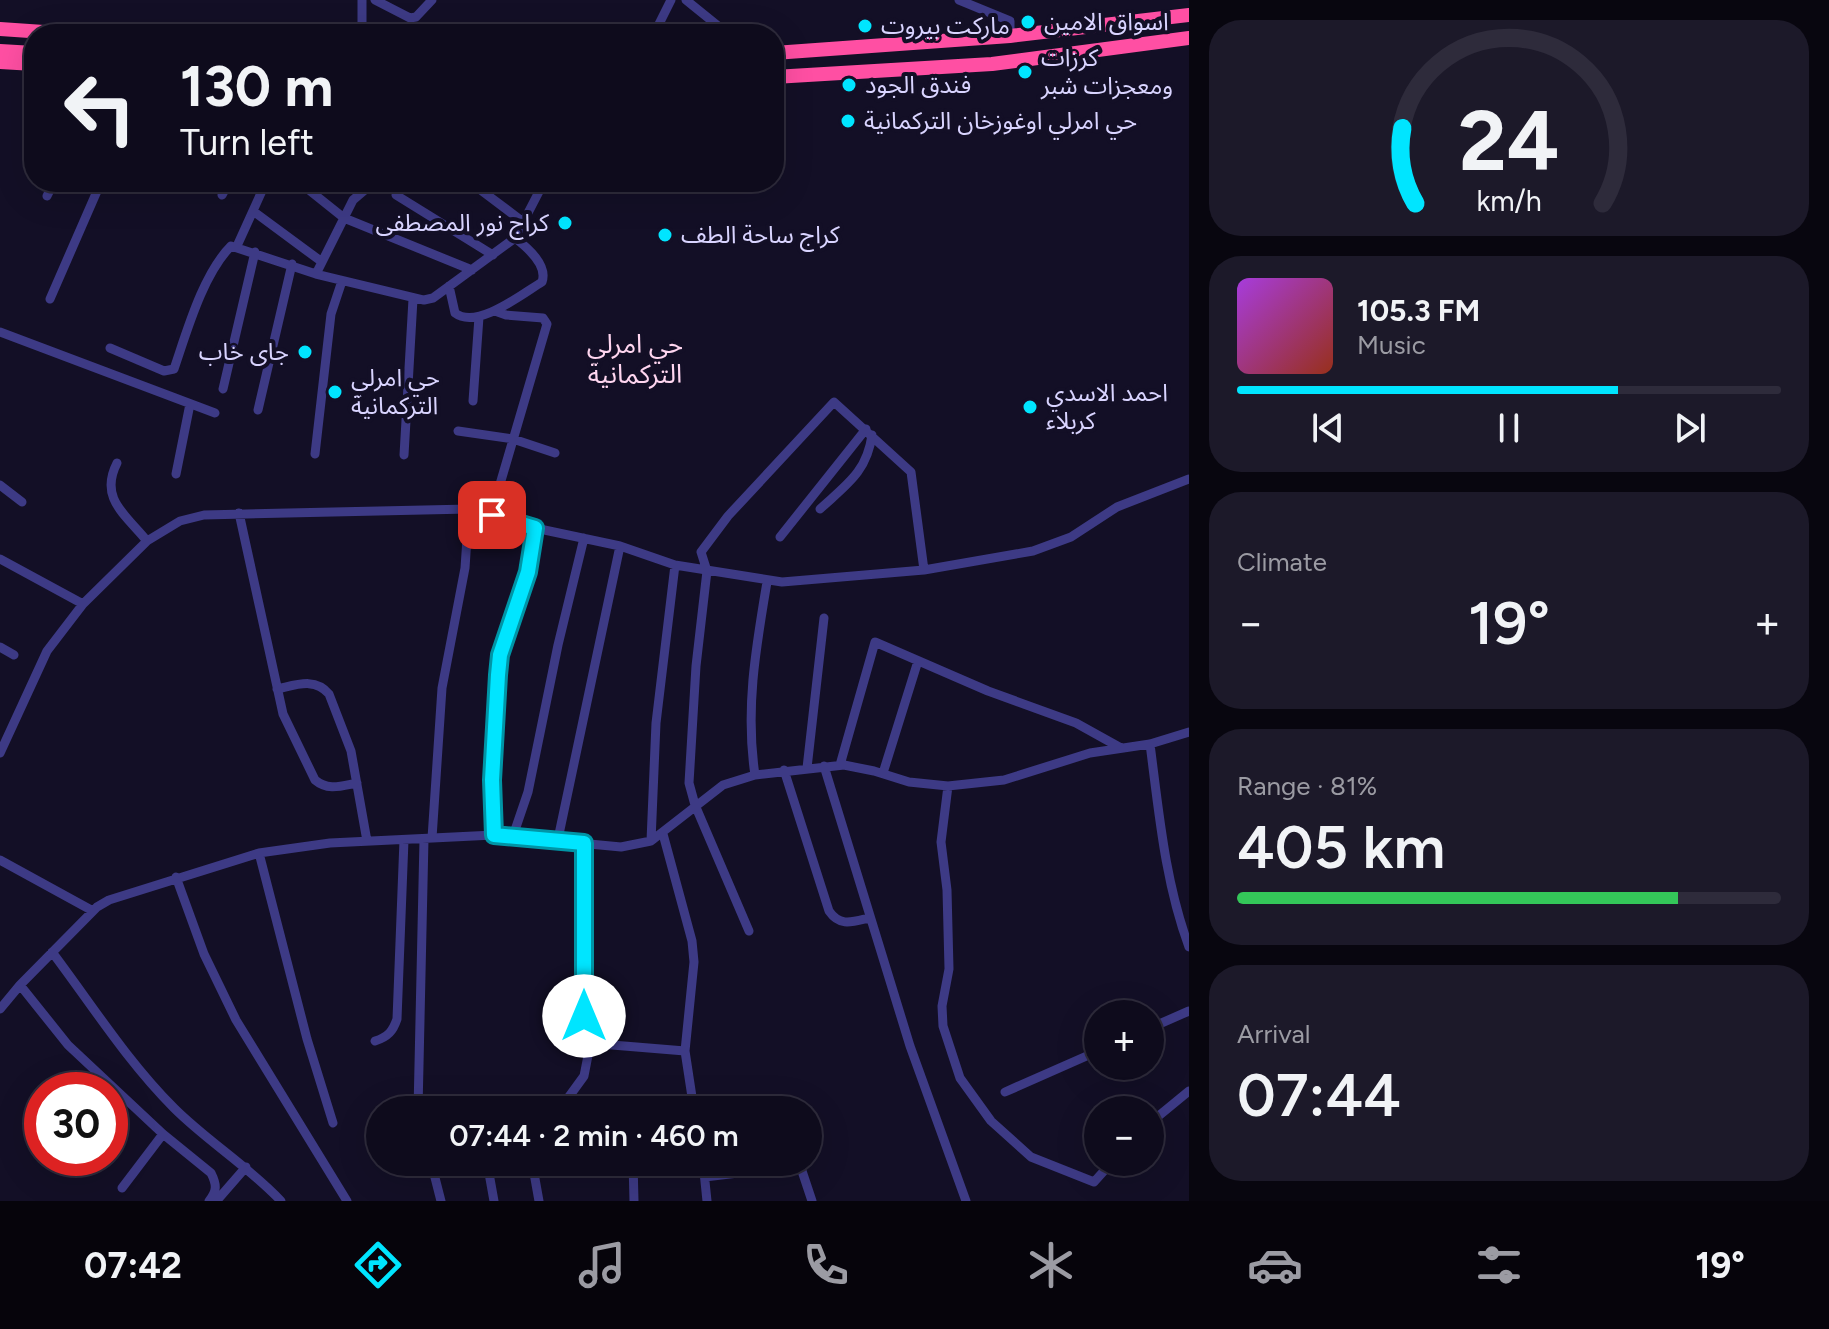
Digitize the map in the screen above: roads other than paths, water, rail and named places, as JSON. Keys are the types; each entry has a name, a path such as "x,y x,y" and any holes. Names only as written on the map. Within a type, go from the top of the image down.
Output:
{"highway":[{"path":"784,52 1010,36 1189,15"},
{"path":"0,29 24,31"},
{"path":"784,76 959,67 1189,38"},
{"path":"957,39 950,45 948,54 959,67"},
{"path":"913,42 924,45 929,54 926,64 917,69"},
{"path":"0,43 24,44"},
{"path":"0,51 24,52"},
{"path":"0,62 24,63"}],"street":[{"path":"362,0 362,24"},
{"path":"375,0 410,18 416,17 432,0"},
{"path":"659,24 671,0"},
{"path":"686,0 716,24"},
{"path":"959,0 1010,21 1010,36"},
{"path":"47,196 49,192"},
{"path":"50,299 97,192"},
{"path":"237,246 262,192"},
{"path":"312,192 344,218 472,270"},
{"path":"316,274 353,200 362,192"},
{"path":"483,192 522,221"},
{"path":"110,348 158,369 170,372 174,369 183,339 212,275 231,246 342,281 413,299 433,298 515,238 538,192"},
{"path":"396,195 493,255"},
{"path":"253,211 322,262"},
{"path":"449,286 455,313 465,318 495,311 542,282 544,278 538,261 515,238"},
{"path":"223,389 255,252"},
{"path":"258,410 292,264"},
{"path":"315,454 331,314 342,281"},
{"path":"404,455 413,299"},
{"path":"495,311 546,320 498,491"},
{"path":"473,401 479,317"},
{"path":"0,332 215,413"},
{"path":"749,931 695,805 689,783 696,666 707,571 701,552 728,516 834,402 911,472 924,570"},
{"path":"176,474 190,404"},
{"path":"458,431 513,439 555,453"},
{"path":"820,509 858,474 870,451 869,432"},
{"path":"780,537 869,432"},
{"path":"117,463 111,476 111,497 147,541"},
{"path":"0,753 47,651 83,604 147,541 180,521 204,515 469,509 535,528 620,546 675,565 767,582 924,570 1033,551 1071,537 1117,507 1189,479"},
{"path":"0,485 22,502"},
{"path":"419,1096 428,838 442,688 465,568 469,509"},
{"path":"239,513 283,714 315,780 322,786 331,787 357,783"},
{"path":"494,835 492,780 500,655 528,572 535,528"},
{"path":"513,836 528,792 584,538"},
{"path":"558,839 620,546"},
{"path":"0,559 83,604"},
{"path":"651,841 656,723 675,565"},
{"path":"755,775 749,741 750,704 767,582"},
{"path":"807,768 824,618"},
{"path":"840,765 875,642 988,691 1076,723 1121,748"},
{"path":"0,647 14,655"},
{"path":"883,773 918,661"},
{"path":"277,689 311,683 322,686 329,694 351,751 367,841"},
{"path":"0,1009 93,911 126,893 259,853 367,841 494,835 621,847 651,841 723,785 755,775 840,765 859,767 909,782 948,786 1004,780 1090,753 1150,744 1189,732"},
{"path":"1150,744 1165,858 1180,923 1189,947"},
{"path":"824,766 910,1046 966,1201"},
{"path":"784,770 829,911 835,919 845,924 869,918"},
{"path":"948,786 941,842 947,890 949,969 942,1006 943,1026 960,1078 991,1121 1031,1157 1094,1182 1099,1176"},
{"path":"663,834 692,941 694,962 685,1051 692,1096"},
{"path":"375,1041 393,1031 397,1019 404,840"},
{"path":"584,843 585,1030 591,1040 600,1044 685,1051"},
{"path":"259,853 333,1123"},
{"path":"0,860 93,911"},
{"path":"176,877 204,954 236,1020 347,1201"},
{"path":"52,952 145,1078 177,1111 246,1167 281,1201"},
{"path":"20,985 68,1045 163,1134 211,1173 216,1198"},
{"path":"1164,1022 1189,1011"},
{"path":"569,1096 584,1076 591,1040"},
{"path":"1005,1092 1084,1057"},
{"path":"1164,1112 1189,1091"},
{"path":"122,1188 163,1134"},
{"path":"216,1198 246,1167"},
{"path":"435,1176 441,1201"},
{"path":"490,1176 494,1201"},
{"path":"535,1176 539,1201"},
{"path":"633,1176 634,1201"},
{"path":"707,1201 705,1177 713,1176"},
{"path":"804,1176 812,1201"}],"place":[{"name":"اسواق الامين","path":"1028,22"},
{"name":"ماركت بيروت","path":"865,26"},
{"name":"كرزات ومعجزات شبر","path":"1025,72"},
{"name":"فندق الجود","path":"849,85"},
{"name":"حي امرلي اوغوزخان التركمانية","path":"848,121"},
{"name":"كراج نور المصطفى","path":"565,223"},
{"name":"كراج ساحة الطف","path":"665,235"},
{"name":"جای خاب","path":"305,352"},
{"name":"حي امرلي التركمانية","path":"335,392"},
{"name":"احمد الاسدي كربلاء","path":"1030,407"}],"district":[{"name":"حي امرلي التركمانية","path":"635,359"}]}
